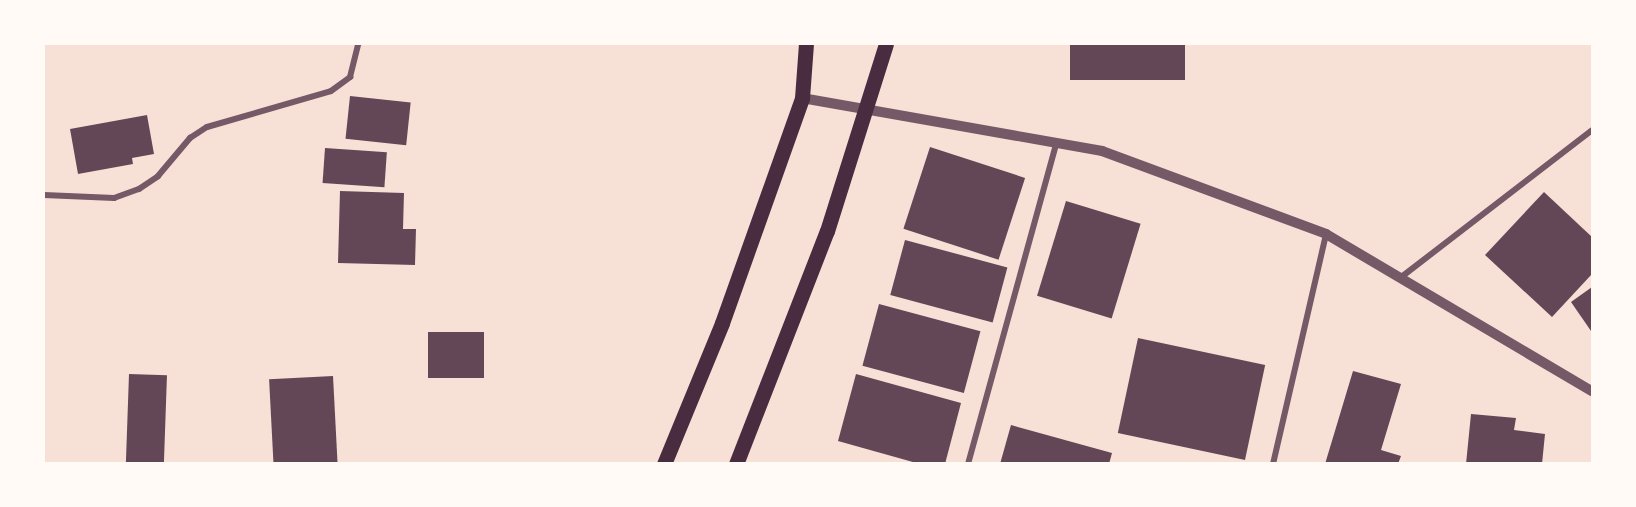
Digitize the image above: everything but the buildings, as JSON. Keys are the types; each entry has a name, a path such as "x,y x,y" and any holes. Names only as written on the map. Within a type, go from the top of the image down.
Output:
{"main road":[{"path":"664,464 722,323 801,98 806,44"},
{"path":"736,464 826,231 886,44"}],"street":[{"path":"44,195 114,198 139,189 158,176 190,138 207,127 331,91 350,76 357,44"},
{"path":"801,98 865,112 1102,151 1326,234 1593,391"},
{"path":"1400,278 1593,130"},
{"path":"968,464 1056,144"},
{"path":"1273,464 1326,234"}]}
